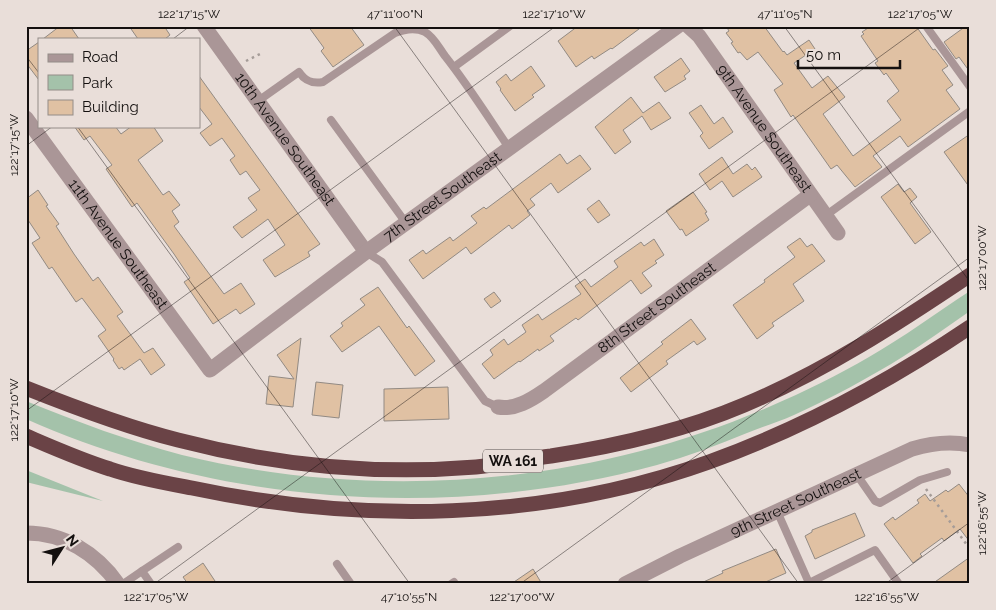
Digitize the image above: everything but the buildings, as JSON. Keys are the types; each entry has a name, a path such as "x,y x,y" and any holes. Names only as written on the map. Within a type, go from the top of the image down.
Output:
{"highway":[{"name":"WA 161","path":"26,388 123,424 177,440 242,454 313,465 388,470 477,467 623,443 691,424 743,406 807,376 862,346 970,275"},
{"path":"26,436 111,470 228,496 321,508 397,512 511,507 606,490 707,463 763,441 832,410 890,379 970,327"}],"street":[{"name":"10th Avenue Southeast","path":"204,26 366,252"},
{"name":"7th Street Southeast","path":"210,370 366,252 678,26"},
{"name":"9th Avenue Southeast","path":"688,26 699,36 838,233"},
{"name":"11th Avenue Southeast","path":"26,118 210,370"},
{"name":"8th Street Southeast","path":"498,408 516,406 536,396 810,195"},
{"name":"9th Street Southeast","path":"625,584 777,511 926,445 942,442 970,445"},
{"path":"26,533 50,535 76,546 97,560 118,584"}],"lane":[{"path":"454,67 510,26"},
{"path":"928,27 970,86"},
{"path":"258,101 299,72 304,79 310,82 317,83 329,79 395,33 406,29 418,30 432,38 509,148"},
{"path":"825,216 970,111"},
{"path":"330,120 406,223"},
{"path":"366,252 382,262 486,401 498,408"},
{"path":"857,475 875,501 880,503 920,480 946,472"},
{"path":"777,511 808,583 875,550 899,584"},
{"path":"123,584 178,546"},
{"path":"337,564 350,584"},
{"path":"142,571 151,584"}],"path":[{"path":"244,62 260,54"},
{"path":"920,480 970,549"}],"green space":[{"path":"970,291 970,311 891,364 822,402 794,415 703,450 657,465 579,483 499,494 418,498 338,496 257,487 178,471 101,448 26,419 26,401 103,431 182,455 255,470 330,478 405,481 481,478 556,469 629,454 701,433 771,406 821,383 869,357"},
{"path":"26,470 103,501 26,482"}]}
